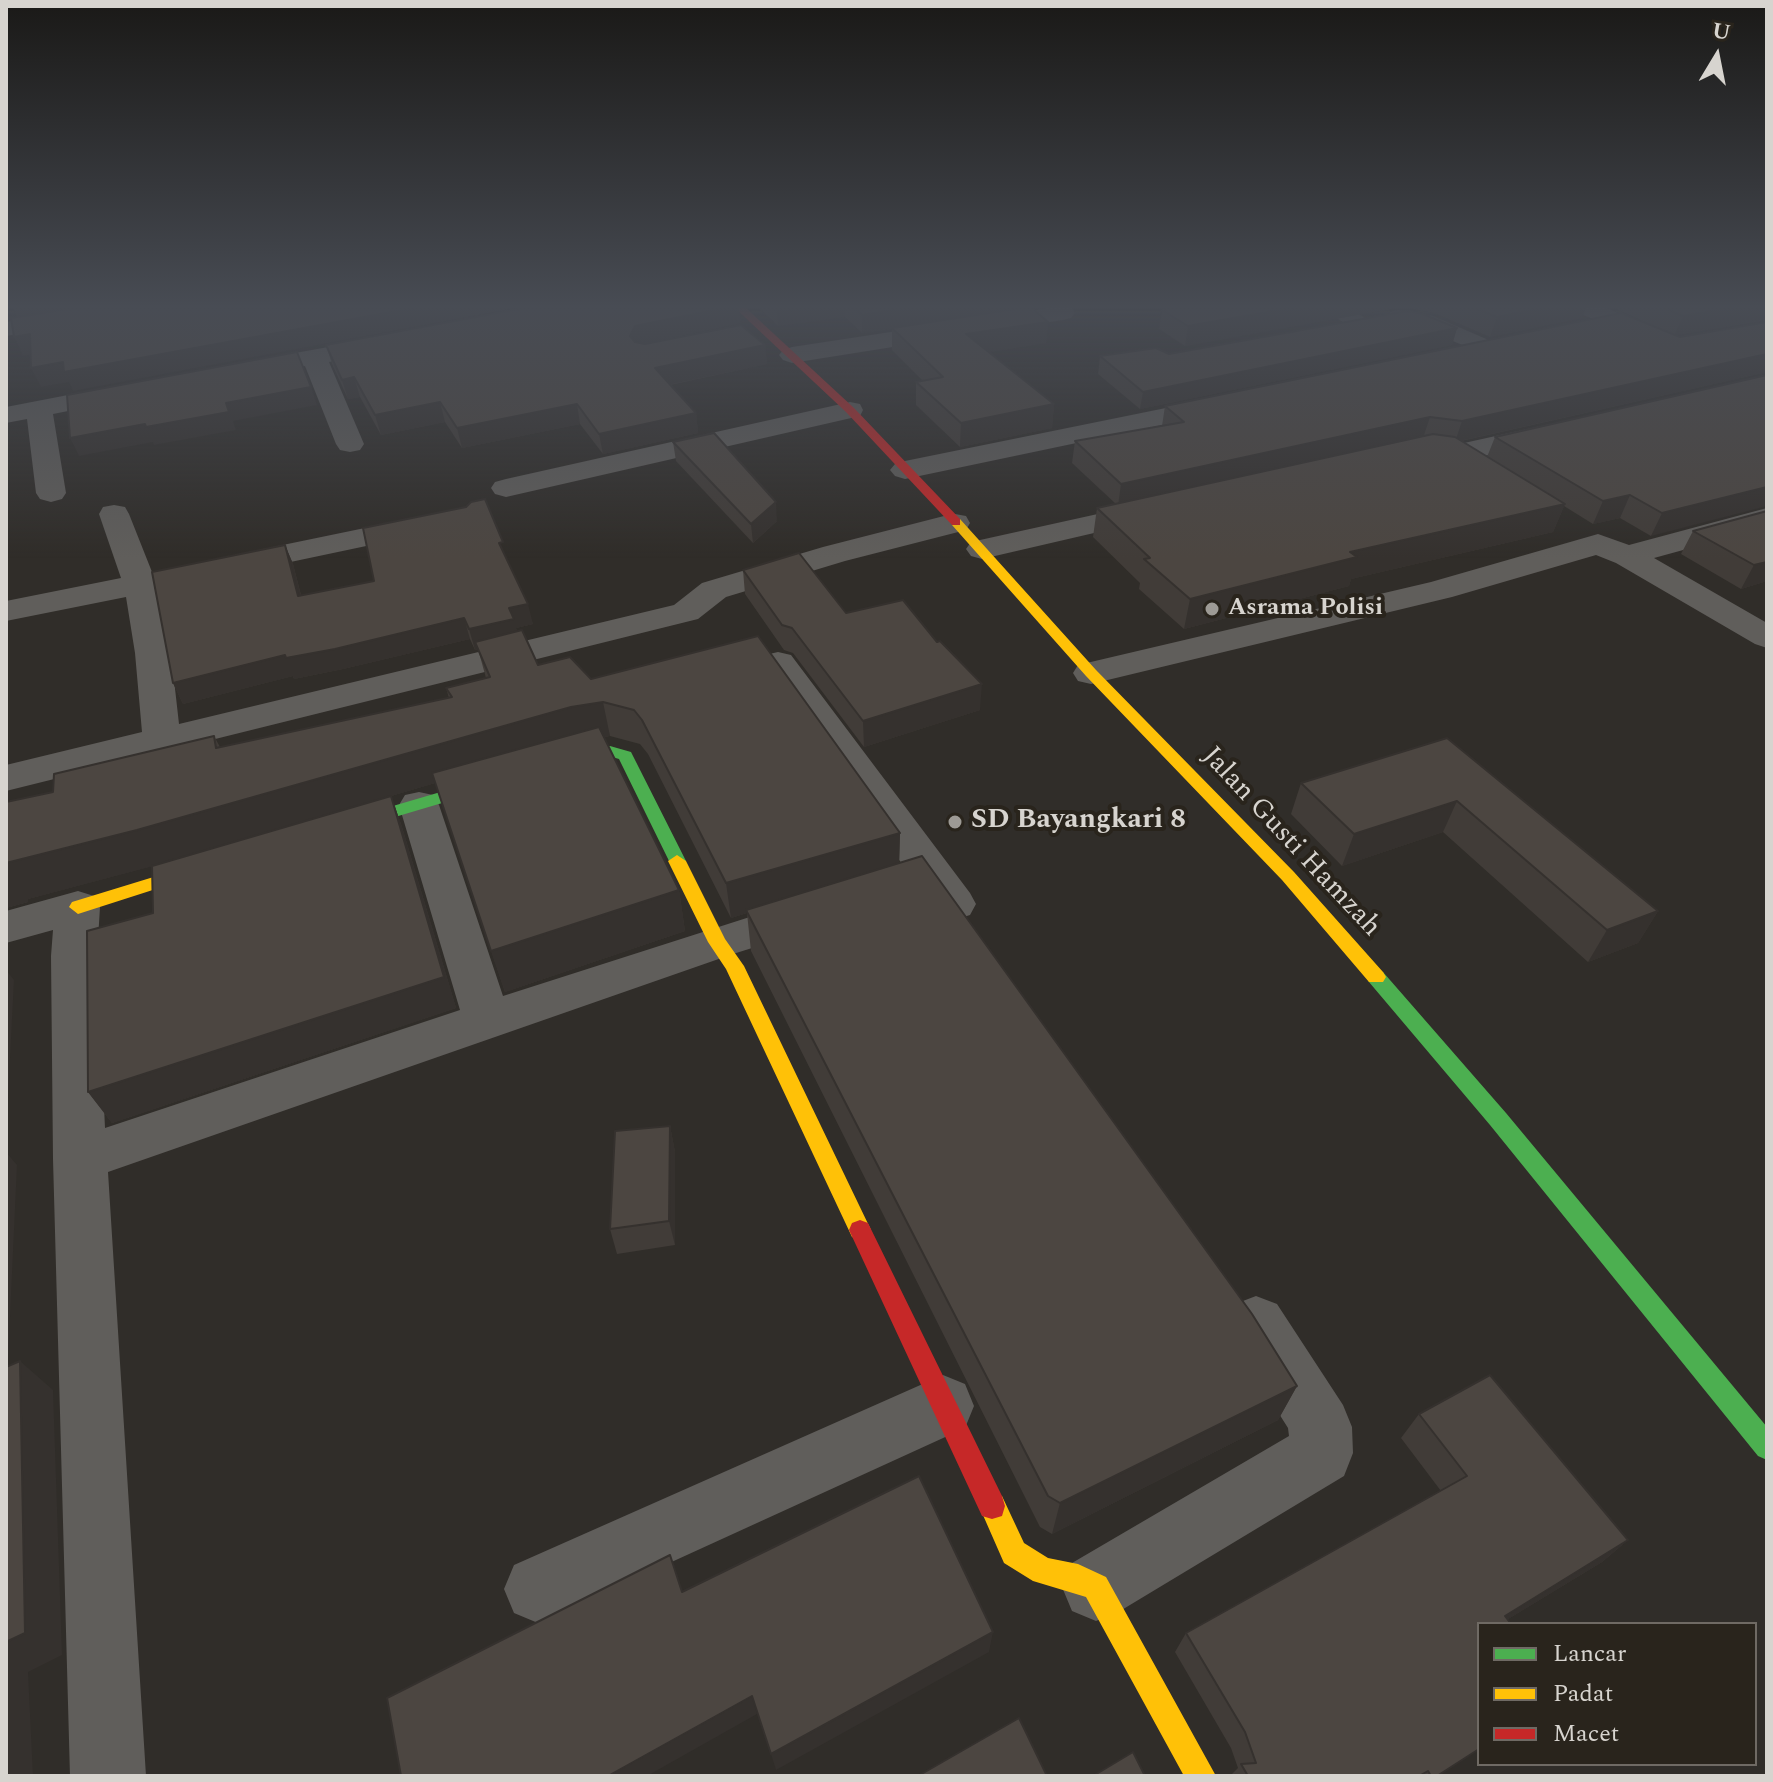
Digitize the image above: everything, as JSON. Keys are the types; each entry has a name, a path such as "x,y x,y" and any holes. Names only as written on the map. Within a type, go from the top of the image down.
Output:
{"street":[{"path":"6,415 134,391"},
{"path":"328,391 350,444"},
{"name":"Jalan Gusti Hamzah","path":"830,391 982,549 1091,673 1288,876 1498,1119 1767,1447"},
{"path":"905,470 1243,400"},
{"path":"39,409 51,493"},
{"path":"506,488 850,410"},
{"path":"1393,457 1424,450 1455,454 1574,427"},
{"path":"1455,454 1494,478"},
{"path":"982,549 1180,504"},
{"path":"114,514 140,584 153,653 162,740"},
{"path":"1091,673 1440,590 1599,542 1767,517"},
{"path":"6,611 445,520"},
{"path":"6,778 442,669 686,612 714,590 834,554 955,523"},
{"path":"1599,542 1767,637"},
{"path":"778,663 890,889 977,937"},
{"path":"318,834 593,753 610,751 625,756 717,942 734,966 1014,1553 1043,1571 1078,1578 1096,1587 1201,1776"},
{"path":"419,805 487,1020"},
{"path":"6,927 229,860"},
{"path":"80,1159 717,942 890,889"},
{"path":"78,907 74,956 80,1159 108,1776"},
{"path":"1096,1587 1321,1453 1321,1427 1310,1406 1231,1290"},
{"path":"538,1589 943,1406"}],"building":[{"path":"88,391 289,391 226,403 229,412 70,438 67,395"},
{"path":"362,391 676,391 696,413 599,434 577,404 457,428 440,402 375,415"},
{"path":"926,391 1038,391 1054,404 961,423"},
{"path":"1238,391 1598,391 1462,421 1430,417 1121,484 1075,441 1184,422 1165,406"},
{"path":"1696,391 1767,391 1767,487 1662,513 1630,495 1603,501 1495,437"},
{"path":"714,433 776,502 751,524 673,442"},
{"path":"1433,434 1455,437 1565,504 1350,552 1357,557 1190,599 1144,559 1150,558 1097,508"},
{"path":"485,499 503,542 499,543 528,604 509,608 514,619 469,629 464,618 335,649 286,658 285,655 173,683 152,572 285,545 298,596 374,581 363,528 466,507 471,502"},
{"path":"1767,511 1767,562 1754,565 1693,531"},
{"path":"799,553 846,613 903,600 937,642 940,641 982,684 863,721 792,628 782,625 743,570"},
{"path":"522,630 538,665 570,657 591,679 758,636 900,833 726,883 642,720 634,710 603,702 571,707 137,830 6,863 6,802 53,792 54,774 214,736 216,748 452,697 446,688 490,677 475,642"},
{"path":"599,727 679,890 491,951 432,773"},
{"path":"1447,738 1658,911 1607,930 1457,801 1354,834 1301,783"},
{"path":"391,796 444,977 88,1092 87,931 153,913 152,866"},
{"path":"922,856 1252,1314 1297,1386 1060,1503 1048,1496 746,910"},
{"path":"670,1126 669,1221 610,1229 615,1131"},
{"path":"20,1361 25,1633 6,1642 6,1367"},
{"path":"1490,1375 1628,1540 1505,1616 1510,1622 1477,1622 1477,1750 1437,1776 1431,1776 1428,1771 1419,1776 1248,1776 1241,1764 1256,1763 1245,1732 1186,1633 1467,1476 1419,1414"},
{"path":"919,1476 993,1632 771,1754 752,1696 608,1776 401,1776 387,1698 670,1555 682,1592"},
{"path":"1019,1718 1047,1776 918,1776"},
{"path":"1133,1752 1145,1776 1093,1776"}],"traffic: fast":[{"path":"341,827 593,753 610,751 625,756 677,861"},
{"path":"1376,977 1498,1119 1767,1447"}],"traffic: slow":[{"path":"956,522 1091,673 1288,876 1376,977"},
{"path":"677,861 717,942 734,966 860,1230"},
{"path":"78,907 209,866"},
{"path":"992,1506 1014,1553 1043,1571 1078,1578 1096,1587 1201,1776"}],"traffic: jam":[{"path":"830,391 956,522"},
{"path":"860,1230 992,1506"}],"place":[{"name":"Asrama Polisi","path":"1212,609"},
{"name":"SD Bayangkari 8","path":"955,822"}]}
